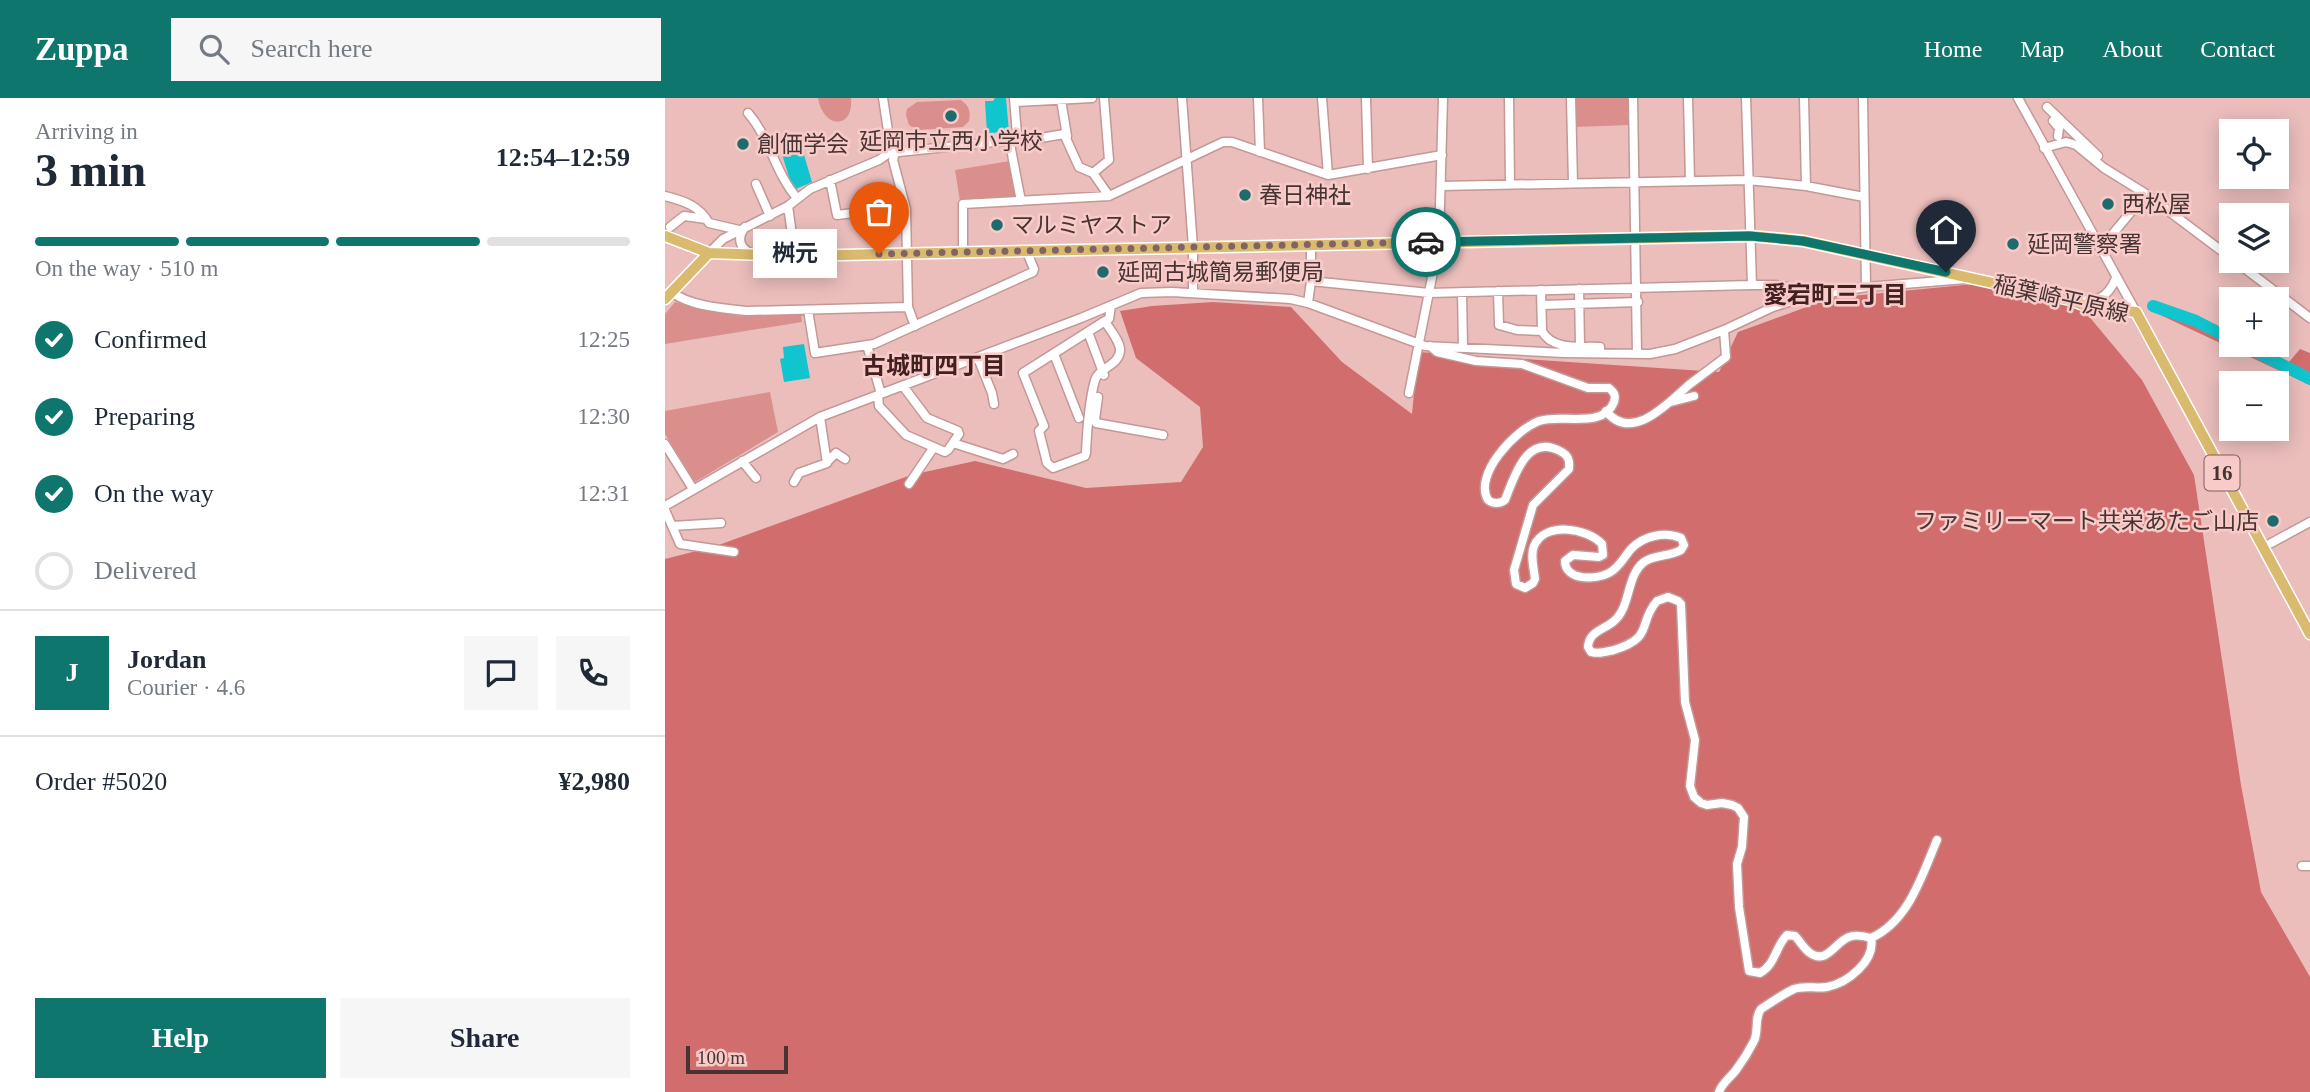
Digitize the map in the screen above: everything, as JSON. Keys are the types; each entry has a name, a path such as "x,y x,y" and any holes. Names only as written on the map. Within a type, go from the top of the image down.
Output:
{"main road":[{"name":"稲葉崎平原線","path":"667,232 709,253 795,256 1750,236 1803,241 2070,300 2091,308 2136,312 2310,634"},
{"path":"668,294 709,253"}],"street":[{"path":"883,98 893,160 905,207 908,307 915,326"},
{"path":"1021,201 1010,145 1017,135 1014,100 1092,98"},
{"path":"1093,173 1109,160 1104,98"},
{"path":"1182,98 1193,247 1193,293"},
{"path":"1258,98 1260,152"},
{"path":"1322,98 1328,176"},
{"path":"1366,98 1368,169"},
{"path":"1409,393 1439,242 1443,98"},
{"path":"1509,98 1510,183"},
{"path":"1571,98 1573,183"},
{"path":"1633,98 1637,354"},
{"path":"1688,98 1690,180"},
{"path":"1746,98 1752,285"},
{"path":"1804,98 1806,186"},
{"path":"1863,98 1866,287"},
{"path":"2018,98 2136,312"},
{"path":"1061,100 1067,136 1076,162 1079,167 1093,173 1109,195"},
{"path":"2047,102 2048,113 2059,128 2058,136"},
{"path":"2047,102 2117,176"},
{"path":"748,113 760,127 787,186 797,198"},
{"path":"709,253 723,239 742,228 770,216 830,180 892,153 1023,141 1064,134 1067,136"},
{"path":"2044,148 2058,136 2078,137"},
{"path":"963,252 963,204 1109,195 1223,142 1232,142 1328,176 1442,155"},
{"path":"2044,148 2070,142 2219,249"},
{"path":"830,180 837,215 905,207"},
{"path":"1441,186 1748,180 1806,186 1864,197"},
{"path":"756,184 770,216"},
{"path":"2099,249 2146,194"},
{"path":"665,196 688,204 706,215 709,223 742,228"},
{"path":"788,206 795,256"},
{"path":"667,232 684,216 706,219"},
{"path":"742,228 741,244 746,252 757,255"},
{"path":"1308,303 1311,244"},
{"path":"809,310 815,354 874,344 1033,272 1026,250"},
{"path":"2251,273 2310,318"},
{"path":"734,552 680,544 665,508 693,489 820,417 1141,293 1151,291 1270,297 1308,303 1418,344 1430,346 1637,354 1664,352 1724,330 1773,307 1824,293 1973,278"},
{"path":"2070,300 2094,300 2103,297 2109,293 2116,278"},
{"path":"1311,281 1429,293 1776,285 1824,293"},
{"path":"1579,289 1580,346"},
{"path":"1541,290 1542,331 1546,338 1560,345 1600,346 1600,353"},
{"path":"1498,291 1499,325 1517,330 1542,331"},
{"path":"1462,292 1463,348"},
{"path":"668,294 721,309 747,311 908,307"},
{"path":"1542,305 1638,302"},
{"path":"1105,321 1120,347 1120,352 1115,361 1095,379 1086,453 1052,468 1047,463 1038,430 1044,426 1023,373 1105,321 1109,319 1111,306"},
{"path":"1607,411 1616,421 1635,423 1653,416 1726,357 1724,330"},
{"path":"1088,332 1103,370 1096,423 1163,435"},
{"path":"867,345 880,395 879,406 906,435 945,452 948,450 959,434 958,430 927,418 903,386"},
{"path":"1430,346 1437,352 1476,360 1522,364 1587,388 1609,388 1612,391 1615,399 1607,411 1588,418 1539,420 1510,442 1485,478 1484,491 1488,500 1496,503 1505,500 1519,465 1526,456 1538,449 1550,448 1563,452 1568,458 1569,469 1533,505 1529,515 1514,570 1516,584 1525,588 1535,579 1532,551 1534,544 1549,531 1575,531 1592,536 1602,544 1603,552 1599,557 1573,555 1565,561 1570,574 1580,576 1600,577 1612,572 1634,546 1651,537 1673,535 1681,538 1684,545 1681,550 1642,564 1633,578 1619,615 1590,638 1588,647 1591,652 1602,653 1626,646 1640,637 1657,601 1668,597 1681,604 1685,702 1695,740 1690,786 1694,797 1701,803 1732,805 1738,808 1744,817 1742,847 1737,864 1739,907 1749,971 1760,972 1771,965 1787,935 1795,936 1808,951 1819,956 1828,954 1847,937 1856,935 1871,938 1892,925 1902,915 1937,840"},
{"path":"1054,354 1079,418"},
{"path":"978,358 994,404"},
{"path":"1668,403 1694,396"},
{"path":"820,417 827,461"},
{"path":"953,443 1003,459 1013,454"},
{"path":"665,444 693,489"},
{"path":"909,484 934,447"},
{"path":"794,482 799,473 827,461 836,453 845,459"},
{"path":"742,461 756,478"},
{"path":"2262,548 2310,522"},
{"path":"672,526 721,523"},
{"path":"1719,1092 1754,1041 1758,1030 1757,1014 1761,1009 1797,988 1829,987 1843,981 1865,961 1872,948 1871,938"}],"shaded area":[{"path":"818,98 851,98 848,116 837,122 831,120 821,108"},
{"path":"1574,98 1629,98 1630,125 1575,127"},
{"path":"961,100 968,107 970,114 969,121 963,127 918,130 909,125 907,109 917,102"},
{"path":"1010,161 1016,198 960,201 955,170"},
{"path":"1974,284 2082,308 2142,380 2194,475 2241,785 2261,892 2310,977 2310,1092 665,1092 665,559 716,546 911,475 975,461 1086,488 1181,482 1203,447 1200,407 1136,358 1120,311 1213,302 1291,307 1342,362 1412,414 1418,352 1719,372 1738,332 1831,298"},
{"path":"675,302 739,316 801,315 802,322 665,344 665,314"},
{"path":"2154,308 2182,314 2219,331 2219,342 2156,313"},
{"path":"2300,349 2310,353 2310,385 2289,375 2289,371 2280,371 2250,357 2278,357 2289,362"},
{"path":"770,392 778,432 695,482 665,434 665,411"}],"water":[{"path":"995,98 1006,98 1009,132 987,133 985,101 993,101"},
{"path":"802,148 812,182 796,189 791,184 782,154"},
{"path":"804,344 810,378 784,382 780,359 784,358 783,347"}],"waterway":[{"path":"2153,306 2196,321 2219,333"},
{"path":"2267,357 2310,379"}],"way so far":[{"path":"879,254 1426,242"}],"place":[{"name":"延岡市立西小学校","path":"951,116"},
{"name":"創価学会","path":"743,144"},
{"name":"春日神社","path":"1245,195"},
{"name":"西松屋","path":"2108,204"},
{"name":"マルミヤストア","path":"997,225"},
{"name":"延岡警察署","path":"2013,244"},
{"name":"桝元","path":"879,254"},
{"name":"延岡古城簡易郵便局","path":"1103,272"},
{"name":"ファミリーマート共栄あたご山店","path":"2273,521"}],"district":[{"name":"愛宕町三丁目","path":"1835,295"},
{"name":"古城町四丁目","path":"934,366"}],"route":[{"path":"1426,242 1750,236 1803,241 1946,272"}]}
